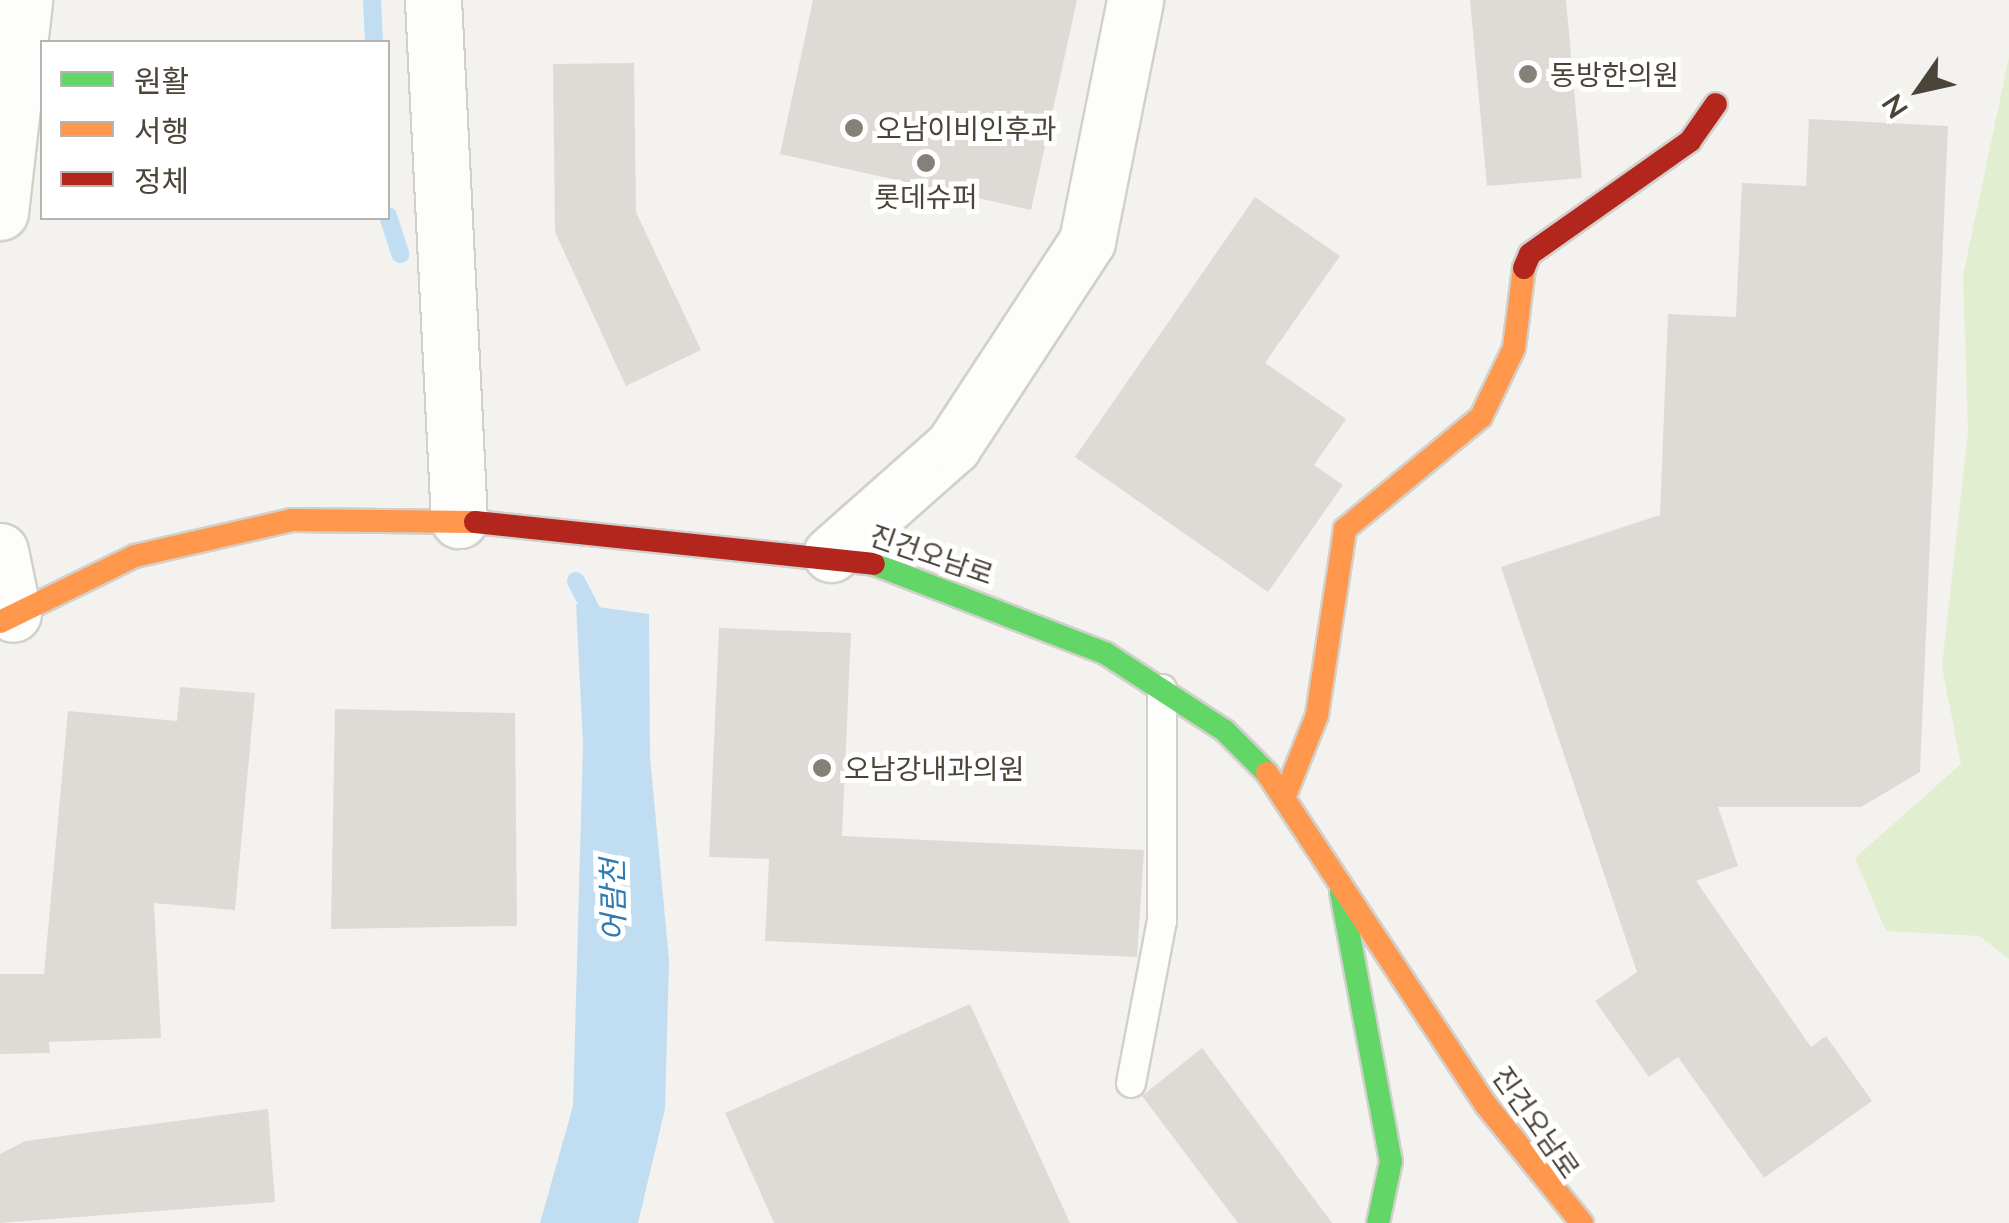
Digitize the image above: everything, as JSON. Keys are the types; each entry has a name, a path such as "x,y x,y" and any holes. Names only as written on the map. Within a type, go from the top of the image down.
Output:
{"main road":[{"path":"1286,793 1316,715 1345,530 1481,417 1514,348 1518,282 1530,254 1690,141 1716,104"},
{"name":"진건오남로","path":"6,618 79,576 220,532 292,520 459,520 831,554 898,568 1045,627 1162,689 1224,731 1286,793 1334,860 1553,1208 1582,1223"},
{"path":"1334,860 1391,1161 1378,1223"}],"street":[{"path":"0,212 24,0"},
{"path":"433,0 459,520"},
{"path":"831,554 953,446 1087,241 1134,0"},
{"path":"0,551 6,618"}],"lane":[{"path":"1132,1084 1162,921 1162,689"}],"green space":[{"path":"2009,57 2009,959 1979,936 1886,931 1855,858 1961,764 1942,667 1968,432 1963,276"}],"water":[{"path":"576,604 649,614 650,757 669,960 665,1109 638,1223 540,1223 573,1106 583,744"}],"building":[{"path":"813,0 1077,0 1031,210 780,154"},
{"path":"1470,0 1566,0 1582,178 1487,186"},
{"path":"634,63 636,212 701,350 626,386 555,232 553,64"},
{"path":"1809,119 1948,126 1920,772 1861,807 1718,807 1738,866 1696,881 1811,1047 1826,1036 1872,1101 1764,1178 1678,1057 1649,1077 1595,1001 1637,972 1501,567 1660,515 1668,314 1736,317 1742,183 1806,186"},
{"path":"1255,197 1340,256 1265,363 1346,419 1314,465 1343,485 1268,592 1075,457"},
{"path":"719,628 851,633 842,836 1144,850 1137,957 765,941 769,859 709,857"},
{"path":"180,687 255,693 235,910 154,903 161,1038 49,1042 50,1053 0,1054 0,974 44,974 68,711 177,721"},
{"path":"335,709 515,713 517,926 331,929"},
{"path":"970,1004 1070,1223 774,1223 725,1113"},
{"path":"1202,1048 1332,1223 1238,1223 1142,1096"},
{"path":"268,1109 275,1202 0,1223 0,1154 25,1141"}],"waterway":[{"name":"어람천","path":"372,0 374,40"},
{"name":"어람천","path":"389,220 400,254"},
{"name":"어람천","path":"576,581 599,625"}],"traffic: fast":[{"path":"874,564 1105,653 1225,731 1267,773"},
{"path":"1341,892 1391,1161 1378,1223"}],"traffic: slow":[{"path":"1286,793 1317,715 1345,529 1481,417 1514,348 1524,268"},
{"path":"0,622 135,556 292,520 475,522"},
{"path":"1267,773 1486,1105 1582,1223"}],"traffic: jam":[{"path":"1524,268 1530,254 1690,141 1716,104"},
{"path":"475,522 874,564"}],"place":[{"name":"동방한의원","path":"1528,74"},
{"name":"오남이비인후과","path":"854,128"},
{"name":"롯데슈퍼","path":"926,163"},
{"name":"오남강내과의원","path":"822,768"}]}
